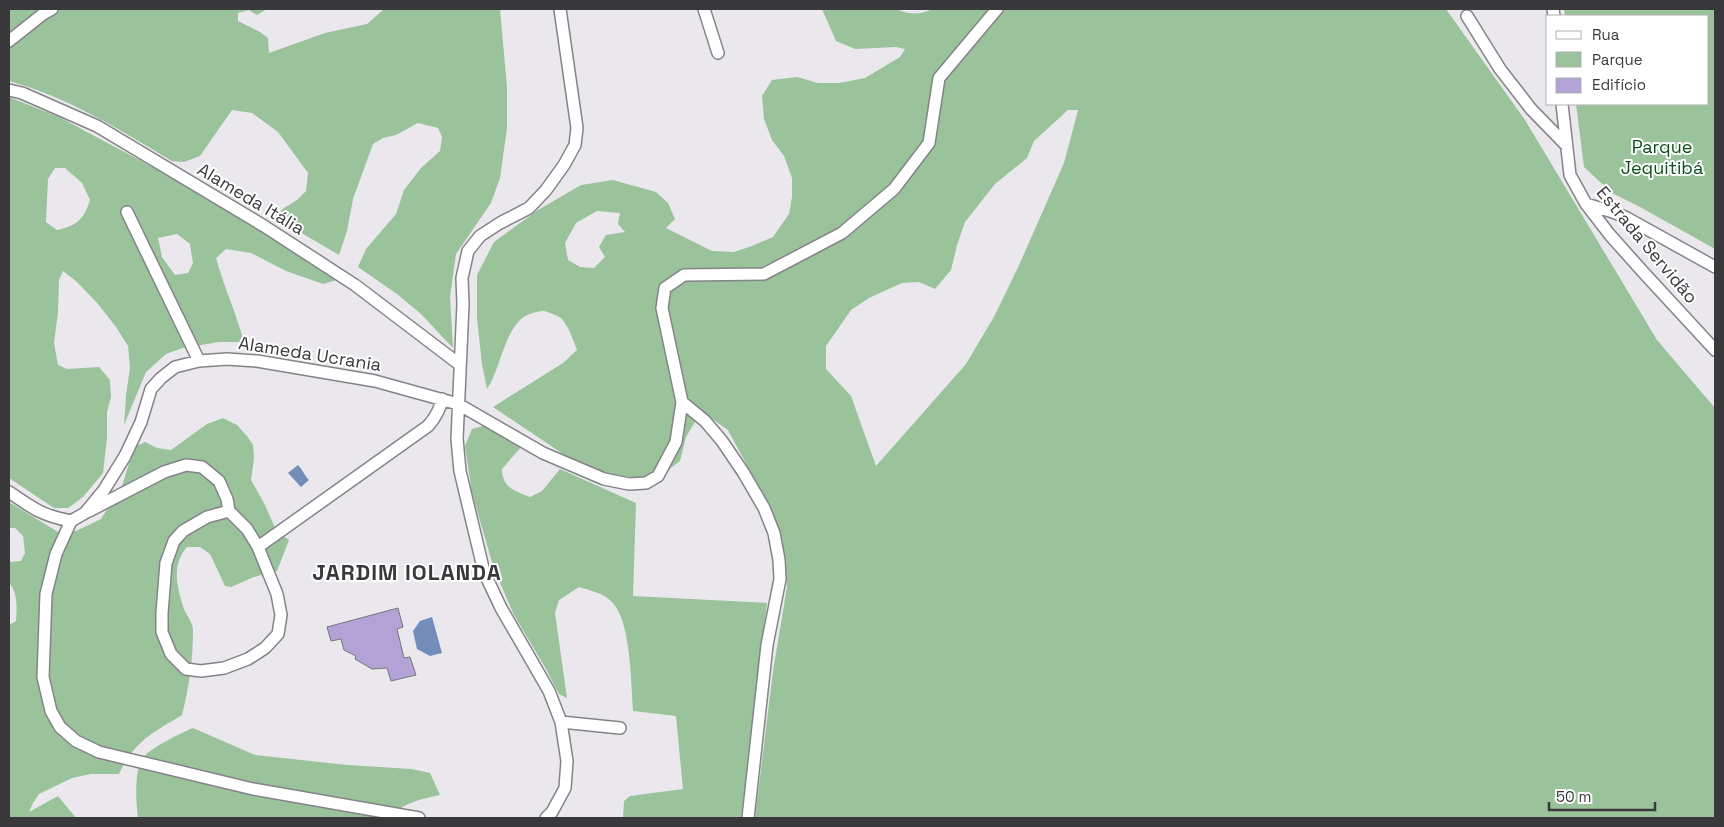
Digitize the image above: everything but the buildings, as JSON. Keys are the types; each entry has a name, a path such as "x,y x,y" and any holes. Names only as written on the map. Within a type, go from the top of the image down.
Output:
{"street":[{"path":"9,41 52,9"},
{"path":"546,818 552,812 565,788 567,761 561,722 550,691 501,608 484,572 460,471 457,439 462,278 468,251 480,236 529,208 546,190 564,165 575,145 576,128 560,9"},
{"path":"704,9 718,53"},
{"path":"748,818 767,645 780,579 779,560 774,533 764,508 743,472 711,428 682,402 662,308 665,288 684,276 764,274 842,233 894,189 929,143 939,78 996,9"},
{"path":"1467,16 1500,69 1531,109 1566,149"},
{"name":"Alameda Itália","path":"9,90 22,93 97,126 264,226 355,285 459,364"},
{"name":"Estrada Servidão","path":"1562,105 1570,175 1586,204 1644,274 1715,350"},
{"path":"1586,204 1627,218 1715,268"},
{"path":"128,212 199,361"},
{"name":"Alameda Ucrania","path":"71,521 86,513 104,490 125,456 141,422 151,389 161,378 175,368 199,361 228,359 256,361 375,381 424,396 442,399 458,404 543,453 604,479 629,484 646,483 658,476 676,442 682,402"},
{"path":"258,547 428,426 440,409 442,399"},
{"path":"86,513 164,472 186,465 202,467 219,481 227,499 229,511 247,529 258,547 277,594 281,615 278,634 265,648 248,659 224,668 200,671 186,669 171,654 162,632 166,563 174,540 184,531 207,517 229,511"},
{"path":"9,492 40,512 53,518 71,521 56,554 46,594 43,678 51,711 60,727 76,742 99,752 253,789 419,818"},
{"path":"561,722 620,728"}],"green space":[{"path":"9,9 267,9 257,15 249,10 238,13 238,21 268,38 269,53 325,33 367,24 384,9 500,9 507,87 507,128 500,178 491,203 456,254 450,297 453,348 421,314 397,294 358,267 366,249 396,214 404,190 421,168 440,151 442,137 438,128 418,123 396,135 383,138 373,144 353,199 347,231 339,255 274,217 306,191 308,173 278,132 252,113 232,110 200,156 184,162 172,161 73,105 9,81"},
{"path":"822,9 896,9 914,14 933,9 1446,9 1525,120 1657,340 1715,408 1715,818 755,818 773,671 787,587 782,539 773,514 728,430 708,416 696,420 686,437 680,461 664,473 638,478 602,473 563,454 493,407 563,363 577,350 569,330 562,319 546,311 533,313 524,317 516,324 487,389 477,318 477,275 494,242 538,210 581,185 613,180 656,192 668,203 675,219 666,228 712,251 734,252 773,237 789,214 792,197 792,178 784,156 772,140 764,119 762,96 772,80 797,77 818,83 839,83 865,78 900,57 905,49 896,47 855,49 836,41","holes":["1068,110 1078,110 1064,163 995,315 966,364 876,466 851,396 826,369 826,346 851,310 869,298 902,283 919,282 935,289 951,270 965,222 995,184 1027,158 1034,141","597,211 620,213 618,224 625,232 606,235 599,247 605,257 594,268 580,267 568,260 565,243 576,223"]},
{"name":"Parque Jequitibá","path":"1564,9 1715,9 1715,249 1612,193 1584,167 1576,105 1709,105 1709,15 1565,15"},
{"path":"9,97 59,117 203,194 340,279 323,284 286,271 251,253 226,249 216,258 244,342 219,342 183,348 166,354 146,372 124,425 130,367 128,346 98,304 77,282 63,271 59,280 58,312 54,343 58,365 67,369 99,367 110,380 111,397 107,412 107,438 103,473 83,497 68,508 54,508 9,478","holes":["55,168 65,168 82,183 90,200 79,221 57,230 46,222 48,179","177,234 190,244 193,263 188,273 175,275 162,257 158,238"]},
{"path":"223,418 237,425 253,445 254,459 251,480 277,532 289,540 277,571 254,577 231,587 225,586 210,554 200,547 187,547 182,554 177,569 181,601 193,630 190,673 182,715 145,739 131,754 119,774 91,774 72,778 39,794 29,812 58,796 76,818 9,818 9,625 16,621 17,606 14,591 9,583 9,562 21,561 25,553 23,536 15,528 9,528 9,502 58,532 76,531 101,519 122,486 134,447 145,442 157,448 171,450 207,424"},
{"path":"487,425 522,446 502,469 504,481 515,491 530,497 542,491 560,469 636,503 633,596 767,603 741,818 623,818 624,801 630,796 683,789 676,716 633,711 629,652 623,622 618,610 604,596 579,587 559,600 555,613 567,698 559,694 514,615 494,569 472,493 465,446 472,429"},
{"path":"193,728 255,755 347,765 412,769 430,773 440,795 406,805 390,818 138,818 137,780 139,765 142,759 158,746"}],"water":[{"path":"298,465 309,480 301,487 288,473"},
{"path":"432,617 442,653 430,656 417,649 413,631 420,621"}],"district":[{"name":"JARDIM IOLANDA","path":"407,572"}]}
